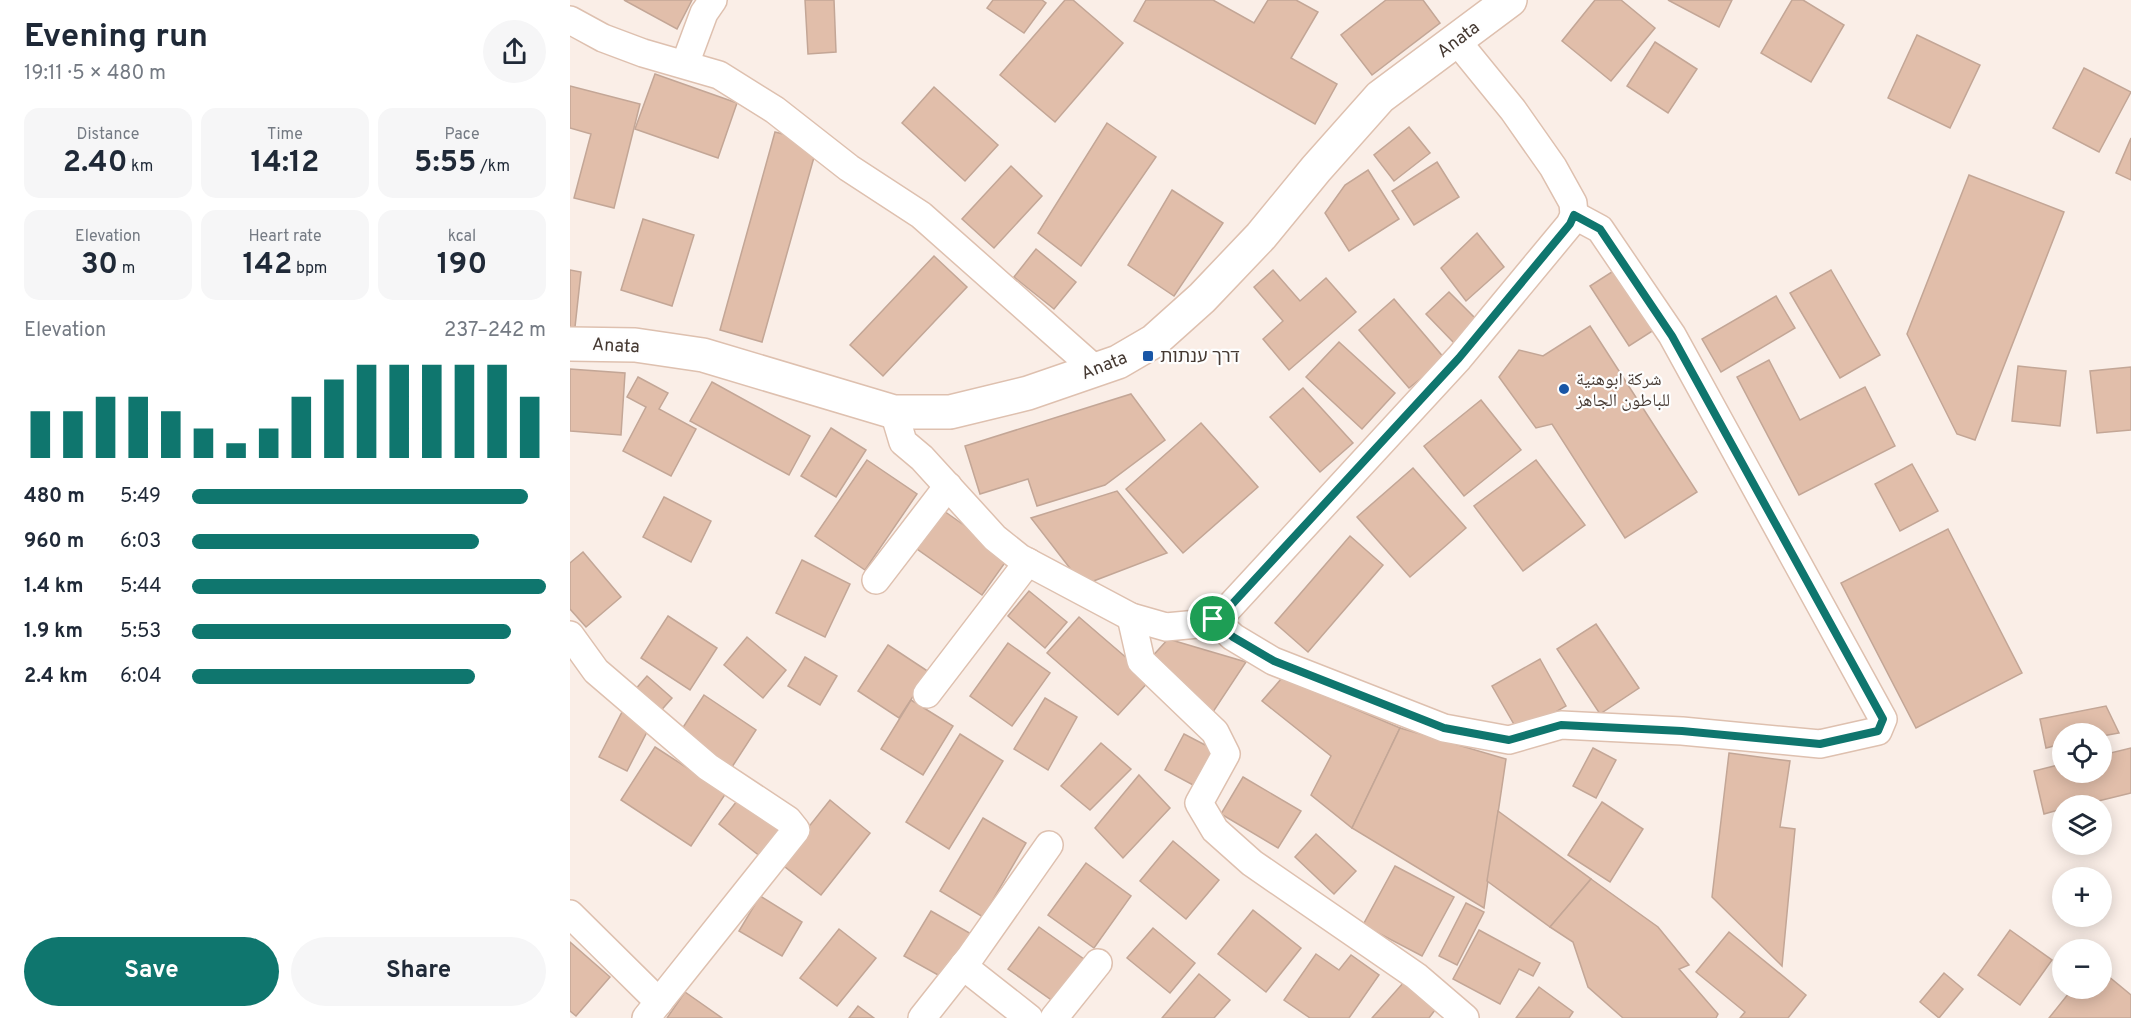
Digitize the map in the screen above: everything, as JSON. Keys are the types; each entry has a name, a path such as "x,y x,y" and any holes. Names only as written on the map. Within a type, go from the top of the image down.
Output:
{"street":[{"path":"685,64 704,13 712,0"},
{"name":"Anata","path":"570,344 634,345 703,355 894,412 950,412 1028,393 1119,362 1154,341 1202,298 1261,236 1380,97 1509,0"},
{"path":"570,20 613,42 719,75 775,110 849,168 921,215 1096,370"},
{"path":"894,412 903,442 995,537 1028,562 1131,617 1166,627 1198,624 1223,614 1459,358 1570,224 1574,215 1573,203 1553,167 1513,110 1456,40"},
{"path":"1213,619 1233,637 1274,661 1444,728 1509,740 1561,725 1682,731 1820,744 1878,731 1883,719 1672,336 1600,229 1574,215"},
{"path":"876,580 948,486"},
{"path":"927,694 1028,562"},
{"path":"1131,617 1141,661 1215,732 1226,754 1199,802 1215,830 1252,863 1416,976 1465,1018"},
{"path":"570,635 596,671 708,767 788,820 796,830 653,1010 570,914"},
{"path":"922,1018 963,966 1049,845"},
{"path":"1054,1018 1098,963"},
{"path":"963,966 1029,1018"}],"building":[{"path":"624,0 692,0 677,29"},
{"path":"805,0 834,0 836,52 808,54"},
{"path":"993,0 1042,0 1046,3 1024,33 987,8"},
{"path":"1065,0 1073,0 1123,43 1055,122 1000,75"},
{"path":"1146,0 1213,0 1254,23 1268,0 1296,0 1318,12 1291,58 1337,84 1315,124 1134,21"},
{"path":"1386,0 1423,0 1440,23 1372,75 1341,35"},
{"path":"1595,0 1621,0 1655,28 1611,81 1562,41"},
{"path":"1668,0 1732,0 1719,27"},
{"path":"1792,0 1803,0 1844,25 1811,82 1761,53"},
{"path":"1917,35 1980,65 1950,128 1888,98"},
{"path":"1655,42 1697,69 1668,113 1627,86"},
{"path":"2084,68 2131,92 2099,152 2053,128"},
{"path":"655,74 737,103 718,158 635,129"},
{"path":"570,86 640,104 614,208 574,198 591,134 570,128"},
{"path":"934,87 998,145 965,181 902,123"},
{"path":"1107,123 1156,157 1081,266 1038,233"},
{"path":"1409,127 1430,153 1394,181 1374,155"},
{"path":"775,132 818,143 762,342 720,330"},
{"path":"2131,138 2131,180 2116,173"},
{"path":"1437,162 1459,197 1414,225 1392,191"},
{"path":"1011,166 1042,196 994,248 962,219"},
{"path":"1368,170 1399,219 1349,251 1325,213 1345,185"},
{"path":"1969,175 2064,212 1975,440 1957,434 1907,334"},
{"path":"1172,190 1223,223 1174,296 1128,265"},
{"path":"643,219 694,235 672,306 621,290"},
{"path":"1477,233 1504,267 1466,301 1441,268"},
{"path":"1036,249 1076,282 1054,309 1014,277"},
{"path":"934,256 967,287 883,376 850,345"},
{"path":"1618,268 1657,328 1629,346 1590,286"},
{"path":"570,270 581,272 575,327 570,327"},
{"path":"1273,270 1300,301 1326,278 1356,312 1289,370 1263,339 1283,321 1254,287"},
{"path":"1831,270 1880,355 1840,378 1790,293"},
{"path":"1449,292 1478,321 1454,343 1426,314"},
{"path":"1776,296 1795,328 1721,372 1702,339"},
{"path":"1394,299 1445,359 1409,388 1359,330"},
{"path":"1590,326 1697,492 1625,538 1552,424 1536,428 1499,377 1519,350 1543,356"},
{"path":"1339,342 1395,393 1362,429 1306,377"},
{"path":"1769,360 1800,420 1865,387 1895,446 1799,495 1737,377"},
{"path":"2018,366 2066,371 2060,426 2012,421"},
{"path":"2131,367 2131,430 2097,433 2090,371"},
{"path":"570,369 625,373 621,435 570,431"},
{"path":"638,377 668,393 659,409 696,429 671,476 623,451 646,407 627,397"},
{"path":"712,382 810,436 789,475 690,421"},
{"path":"1303,388 1353,443 1320,472 1270,417"},
{"path":"1131,394 1165,440 1105,485 1037,506 1028,479 980,494 965,446"},
{"path":"1481,400 1521,450 1464,496 1424,446"},
{"path":"1201,423 1258,487 1183,553 1126,489"},
{"path":"831,428 866,450 836,497 801,476"},
{"path":"867,460 917,494 865,570 815,536"},
{"path":"1536,460 1585,525 1523,571 1474,506"},
{"path":"1912,464 1938,511 1900,531 1875,484"},
{"path":"1413,468 1466,528 1410,577 1357,517"},
{"path":"1117,491 1167,553 1083,585 1031,518"},
{"path":"664,497 711,521 691,562 643,537"},
{"path":"944,511 1009,557 982,595 917,549"},
{"path":"1948,529 2022,673 1916,728 1841,583"},
{"path":"1350,536 1383,565 1308,652 1275,623"},
{"path":"583,552 621,597 586,627 570,609 570,563"},
{"path":"802,560 850,584 825,637 776,613"},
{"path":"1029,591 1067,622 1045,648 1008,616"},
{"path":"668,616 717,648 690,690 641,658"},
{"path":"1079,617 1151,679 1118,715 1047,653"},
{"path":"1596,624 1639,688 1600,714 1557,649"},
{"path":"747,637 786,670 763,698 724,665"},
{"path":"1168,639 1246,662 1213,712 1150,659"},
{"path":"1008,643 1050,673 1012,726 970,696"},
{"path":"888,645 929,672 899,718 858,691"},
{"path":"805,657 837,676 820,705 788,686"},
{"path":"1540,659 1566,706 1519,733 1492,686"},
{"path":"647,676 672,698 658,714 633,692"},
{"path":"1282,678 1400,728 1352,828 1311,795 1331,756 1262,701"},
{"path":"704,695 756,730 732,767 680,732"},
{"path":"1045,698 1077,717 1048,770 1014,749"},
{"path":"911,700 953,726 923,775 881,749"},
{"path":"2106,706 2119,733 2112,734 2112,723 2052,723 2052,746 2046,748 2040,719"},
{"path":"622,712 650,726 627,771 599,757"},
{"path":"1400,728 1506,759 1484,908 1352,828"},
{"path":"960,734 1003,761 949,849 906,822"},
{"path":"1184,734 1213,749 1193,785 1165,770"},
{"path":"1101,743 1131,769 1090,810 1061,786"},
{"path":"655,747 726,793 691,846 621,800"},
{"path":"1593,748 1616,760 1596,798 1573,786"},
{"path":"2131,748 2131,793 2112,798 2112,795 2052,795 2052,812 2044,814 2034,771 2052,766 2052,783 2112,783 2112,753"},
{"path":"1729,753 1790,761 1780,827 1795,829 1782,966 1712,897"},
{"path":"1139,775 1170,808 1123,858 1095,828"},
{"path":"1243,777 1301,811 1278,848 1221,814"},
{"path":"740,797 782,829 761,857 719,824"},
{"path":"830,800 870,833 821,895 780,863"},
{"path":"1602,802 1643,829 1610,882 1568,855"},
{"path":"1498,811 1591,879 1550,927 1487,881"},
{"path":"983,818 1026,843 983,917 940,891"},
{"path":"1316,834 1356,871 1334,894 1295,857"},
{"path":"1173,841 1219,880 1186,919 1140,881"},
{"path":"1086,863 1131,896 1094,948 1048,915"},
{"path":"1395,866 1454,897 1422,956 1363,925"},
{"path":"1591,879 1658,927 1689,965 1679,969 1718,1014 1716,1018 1623,1018 1588,987 1573,942 1550,927"},
{"path":"760,896 802,922 782,956 739,931"},
{"path":"1466,903 1484,912 1457,965 1439,956"},
{"path":"1253,910 1301,948 1266,992 1218,954"},
{"path":"931,911 973,935 947,980 904,956"},
{"path":"1039,927 1088,962 1057,1004 1008,969"},
{"path":"1153,928 1195,963 1170,993 1127,958"},
{"path":"839,929 876,958 837,1006 800,978"},
{"path":"1479,930 1540,963 1533,976 1519,969 1500,1004 1453,979"},
{"path":"2010,930 2052,960 2020,1005 1978,975"},
{"path":"1729,932 1806,995 1788,1018 1740,1018 1745,1012 1696,972"},
{"path":"570,942 610,977 576,1016 570,1011"},
{"path":"1316,954 1339,970 1351,955 1379,975 1349,1018 1310,1018 1284,1000"},
{"path":"1944,973 1963,989 1939,1018 1920,1002"},
{"path":"1199,974 1230,1000 1214,1018 1162,1018"},
{"path":"2112,979 2131,995 2131,1018 2049,1018 2064,999 2112,999"},
{"path":"1404,982 1435,1010 1429,1018 1372,1018"},
{"path":"1539,987 1573,1012 1569,1018 1516,1018"},
{"path":"685,992 722,1018 667,1018"},
{"path":"858,1006 874,1018 849,1018"}],"place":[{"name":"דרך ענתות","path":"1148,356"},
{"name":"شركة ابوهنية للباطون الجاهز","path":"1564,389"}],"route":[{"path":"1574,215 1600,229 1672,336 1883,719 1878,731 1820,744 1682,731 1561,725 1509,740 1444,728 1274,661 1233,637 1213,619 1223,614 1275,559 1459,358 1570,224 1574,215"}]}
